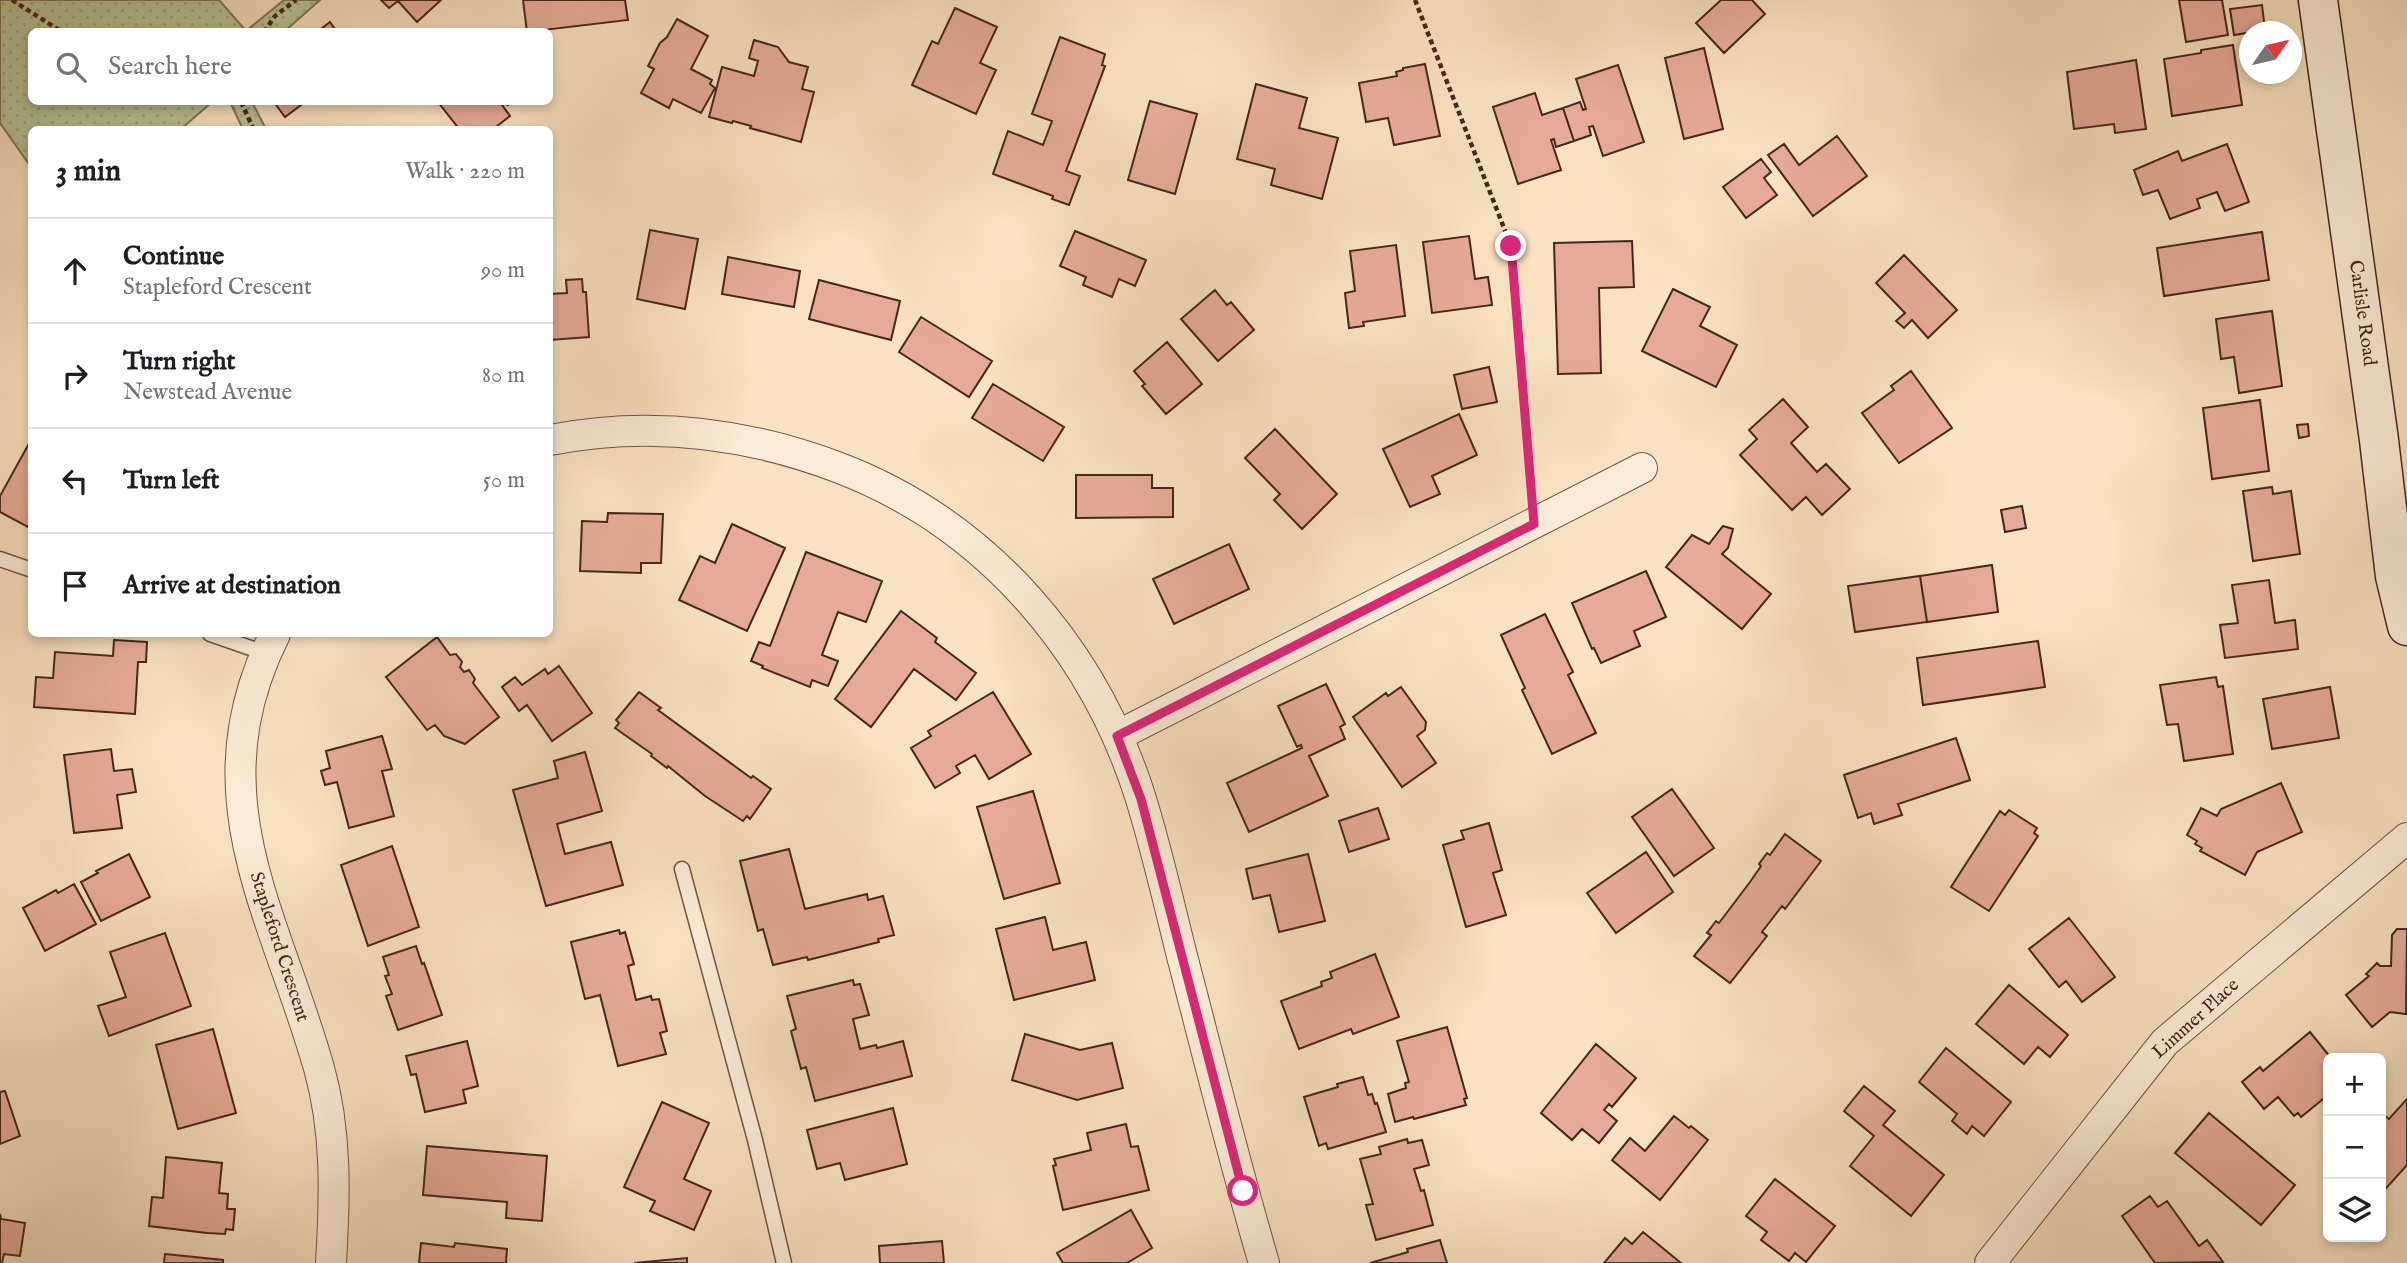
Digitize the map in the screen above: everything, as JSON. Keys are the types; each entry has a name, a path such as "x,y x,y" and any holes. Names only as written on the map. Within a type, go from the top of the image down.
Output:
{"main road":[{"name":"Carlisle Road","path":"2318,0 2379,440 2395,576 2407,626"}],"street":[{"path":"553,439 581,434 648,429 723,435 796,452 858,475 931,516 975,547 1028,597 1075,658 1117,736 1141,799 1264,1263"},
{"path":"1117,736 1642,468"},
{"name":"Stapleford Crescent","path":"270,643 253,691 244,730 239,776 242,822 254,877 319,1068 331,1122 335,1171 331,1263"},
{"name":"Limmer Place","path":"1990,1263 2165,1042 2407,838"}],"lane":[{"path":"0,559 28,569"},
{"path":"230,637 270,643"},
{"path":"682,869 755,1140 784,1263"}],"path":[{"path":"12,0 56,28"},
{"path":"267,28 275,16 296,0"},
{"path":"1415,0 1511,246 1534,524"},
{"path":"242,105 252,126"}],"green space":[{"path":"0,0 219,0 243,28 28,28 28,105 209,105 184,126 28,126 28,163 0,123"},
{"path":"284,0 320,0 288,28 250,28"},
{"path":"231,105 254,105 264,126 242,126"}],"building":[{"path":"381,0 441,0 417,22 398,1 389,8"},
{"path":"523,0 625,0 628,20 553,29 526,28"},
{"path":"1721,0 1752,0 1765,14 1724,53 1696,23"},
{"path":"2179,0 2222,0 2228,35 2186,42"},
{"path":"2262,5 2264,21 2239,21 2239,34 2234,35 2230,9"},
{"path":"955,8 997,27 980,63 996,70 976,114 912,85 932,41 938,44"},
{"path":"677,19 708,36 691,69 712,80 710,84 715,88 701,113 673,99 669,108 641,93 654,69 648,66"},
{"path":"330,22 334,28 322,28"},
{"path":"1060,37 1105,54 1102,65 1105,66 1066,171 1080,176 1069,205 1052,199 1053,196 993,174 1008,131 1043,145 1052,121 1032,114"},
{"path":"754,40 778,47 789,62 808,67 802,89 814,92 801,142 733,121 732,123 709,117 722,67 754,76 758,61 749,58"},
{"path":"2233,45 2242,105 2172,116 2164,59"},
{"path":"1704,48 1723,129 1684,139 1665,58"},
{"path":"2136,60 2146,129 2115,133 2114,124 2074,129 2067,72"},
{"path":"1425,64 1440,136 1394,145 1388,118 1366,122 1359,83 1397,76 1396,72 1403,68"},
{"path":"1618,65 1644,142 1603,156 1593,126 1589,127 1591,135 1574,141 1563,108 1580,102 1583,110 1586,109 1576,79"},
{"path":"1256,84 1307,98 1299,128 1338,138 1322,199 1271,185 1275,169 1237,159"},
{"path":"1535,93 1542,115 1563,108 1574,141 1556,147 1554,139 1551,140 1561,170 1518,184 1493,107"},
{"path":"1150,101 1197,114 1175,194 1128,180"},
{"path":"276,105 301,105 285,117"},
{"path":"440,105 502,105 510,116 497,126 457,126"},
{"path":"1837,136 1867,176 1813,216 1768,155 1784,144 1799,165"},
{"path":"2227,144 2249,202 2225,211 2217,192 2197,199 2200,208 2170,219 2158,190 2143,195 2134,170 2178,151 2182,161"},
{"path":"1761,159 1771,172 1764,178 1777,195 1746,218 1723,187"},
{"path":"650,230 698,239 685,309 637,299"},
{"path":"1075,231 1146,260 1135,286 1119,279 1112,297 1083,285 1086,277 1060,266"},
{"path":"2262,232 2269,280 2164,296 2157,248"},
{"path":"1469,236 1475,279 1488,277 1492,305 1432,313 1423,242"},
{"path":"1632,241 1634,287 1599,288 1601,373 1558,374 1554,243"},
{"path":"1396,245 1405,316 1363,322 1364,326 1349,328 1345,293 1355,291 1350,251"},
{"path":"1904,255 1957,310 1928,338 1912,320 1904,328 1896,321 1905,313 1876,283"},
{"path":"728,257 800,271 794,307 722,294"},
{"path":"582,279 583,292 586,292 589,337 553,340 553,294 567,293 566,280"},
{"path":"819,280 900,301 891,340 809,319"},
{"path":"1673,289 1710,307 1700,326 1737,345 1716,387 1642,351"},
{"path":"1215,290 1227,305 1231,302 1254,330 1218,361 1181,319"},
{"path":"2272,311 2282,386 2239,393 2234,357 2221,359 2216,319"},
{"path":"921,317 992,361 969,397 899,352"},
{"path":"1167,342 1202,384 1166,414 1142,386 1145,384 1134,371"},
{"path":"1489,367 1497,402 1462,409 1454,375"},
{"path":"1911,371 1952,428 1899,463 1862,413 1894,390 1891,386"},
{"path":"993,384 1064,427 1043,461 972,418"},
{"path":"1783,399 1808,427 1791,443 1817,472 1826,464 1850,489 1822,515 1806,497 1792,510 1740,455 1757,439 1749,430"},
{"path":"2260,400 2269,471 2212,479 2203,408"},
{"path":"1459,414 1477,455 1432,476 1440,494 1410,507 1383,449"},
{"path":"2308,424 2309,436 2299,438 2297,425"},
{"path":"1275,429 1337,494 1302,529 1274,500 1280,494 1245,458"},
{"path":"28,445 28,527 0,512 0,496"},
{"path":"1076,475 1152,475 1152,488 1173,488 1173,517 1076,518"},
{"path":"2272,487 2273,494 2291,491 2300,554 2253,561 2243,491"},
{"path":"2022,506 2026,528 2005,532 2001,510"},
{"path":"608,513 663,514 661,563 641,563 641,573 580,571 582,521 607,522"},
{"path":"732,524 785,548 747,631 679,600 700,556 715,563"},
{"path":"1723,526 1733,529 1728,548 1722,554 1771,594 1742,629 1666,567 1692,535 1709,544"},
{"path":"1229,544 1249,589 1174,624 1153,579"},
{"path":"806,552 882,581 866,622 838,612 822,655 838,661 828,686 812,680 810,687 751,661 759,642 770,646"},
{"path":"1992,565 1998,612 1927,622 1920,576"},
{"path":"1646,571 1666,617 1634,631 1640,646 1601,663 1572,603"},
{"path":"1920,576 1927,622 1855,632 1848,586"},
{"path":"2269,580 2275,623 2295,620 2298,649 2225,658 2220,625 2238,623 2232,585"},
{"path":"901,611 937,638 935,642 976,673 956,700 914,669 871,727 835,699"},
{"path":"1545,614 1573,672 1568,675 1596,733 1552,754 1522,690 1525,688 1501,635"},
{"path":"437,637 450,655 456,654 462,662 460,667 464,672 469,670 475,679 473,683 499,717 465,744 444,736 435,725 427,730 386,677"},
{"path":"114,640 147,642 146,662 138,662 135,714 34,707 36,677 53,678 55,652 113,656"},
{"path":"2038,641 2045,687 1923,705 1917,658"},
{"path":"559,666 592,713 552,741 527,705 519,711 502,687 515,677 522,685 545,669 548,674"},
{"path":"2216,677 2218,687 2223,686 2233,754 2184,761 2178,724 2167,725 2160,685"},
{"path":"1326,684 1345,724 1340,727 1345,739 1309,756 1328,796 1249,832 1227,783 1302,748 1301,745 1297,747 1278,706"},
{"path":"1401,687 1426,722 1425,730 1417,736 1436,763 1402,787 1353,717 1386,693 1388,696"},
{"path":"2330,687 2339,738 2272,749 2263,699"},
{"path":"639,692 661,708 658,710 751,778 753,776 771,789 750,819 747,816 743,821 705,796 615,728 619,723 616,720"},
{"path":"993,692 1031,754 989,779 975,755 956,766 960,773 935,788 911,748 931,736 928,731"},
{"path":"382,736 392,769 382,771 394,816 349,828 337,782 325,785 321,771 330,768 326,751"},
{"path":"1956,738 1970,780 1898,804 1902,815 1874,824 1871,813 1858,818 1844,775"},
{"path":"111,749 114,771 132,769 136,792 117,795 122,828 74,833 64,755"},
{"path":"585,752 602,811 557,824 565,854 611,842 623,885 546,906 513,790 558,778 554,761"},
{"path":"2281,783 2302,832 2257,852 2245,875 2200,851 2202,848 2195,844 2197,841 2187,835 2201,808 2217,816 2221,809"},
{"path":"1672,789 1714,848 1674,876 1632,817"},
{"path":"1033,791 1060,883 1004,899 977,807"},
{"path":"1378,808 1389,839 1349,852 1339,821"},
{"path":"2009,810 2037,828 2034,833 2038,836 1989,911 1951,887 2000,811 2005,815"},
{"path":"1489,823 1502,870 1493,873 1506,915 1466,927 1443,845 1464,839 1461,831"},
{"path":"1785,834 1821,861 1785,909 1782,906 1762,932 1767,936 1730,983 1694,956 1711,935 1707,933 1716,921 1719,923 1761,866 1759,864 1767,853 1770,855"},
{"path":"392,846 419,927 368,946 341,865"},
{"path":"789,849 805,909 867,894 868,900 883,896 894,935 878,939 879,942 808,960 807,957 773,965 763,929 758,931 740,861"},
{"path":"1646,852 1673,892 1616,933 1587,893"},
{"path":"129,854 150,897 101,921 81,882"},
{"path":"1308,854 1325,921 1279,932 1270,895 1253,899 1246,869"},
{"path":"74,884 96,924 45,951 23,908 56,890 58,893"},
{"path":"1045,917 1053,950 1086,942 1095,980 1014,1000 996,929"},
{"path":"2069,918 2115,977 2082,1002 2066,981 2059,987 2029,949"},
{"path":"2397,929 2407,929 2406,1014 2390,1012 2372,1027 2346,995 2369,976 2366,974 2377,963 2380,966 2391,966 2392,935"},
{"path":"619,930 620,934 625,932 634,964 628,966 636,1000 651,996 652,1000 659,999 667,1031 660,1033 666,1054 618,1066 600,995 585,999 571,942"},
{"path":"165,933 191,1006 109,1036 98,1006 126,997 110,952"},
{"path":"416,946 442,1015 398,1030 386,996 392,994 385,976 389,975 383,957"},
{"path":"1375,954 1399,1017 1353,1034 1351,1029 1299,1049 1281,1001 1322,986 1321,982 1332,978 1330,972"},
{"path":"853,980 854,985 860,984 869,1015 853,1019 860,1049 876,1045 877,1048 903,1041 912,1076 815,1101 806,1067 801,1069 791,1031 796,1029 787,996"},
{"path":"2009,985 2068,1035 2050,1057 2038,1047 2024,1064 1976,1024"},
{"path":"1447,1027 1467,1098 1464,1099 1466,1105 1395,1122 1388,1094 1406,1088 1405,1083 1409,1082 1397,1041"},
{"path":"213,1029 236,1113 178,1129 156,1045"},
{"path":"2310,1032 2327,1053 2323,1053 2323,1099 2301,1117 2298,1113 2294,1116 2278,1097 2264,1109 2242,1082 2260,1067 2263,1071"},
{"path":"1025,1034 1080,1050 1112,1043 1123,1088 1077,1100 1012,1080"},
{"path":"467,1041 478,1086 463,1090 466,1103 425,1112 416,1074 411,1075 406,1056"},
{"path":"1596,1044 1636,1078 1612,1107 1609,1104 1604,1110 1617,1121 1599,1143 1582,1129 1572,1140 1541,1113"},
{"path":"1946,1048 2011,1102 1984,1136 1972,1126 1967,1134 1952,1121 1957,1114 1919,1082"},
{"path":"1363,1077 1368,1095 1372,1094 1375,1104 1377,1103 1386,1132 1328,1149 1326,1143 1319,1146 1304,1097"},
{"path":"1864,1086 1895,1111 1883,1125 1944,1175 1911,1216 1850,1166 1874,1136 1844,1111"},
{"path":"5,1091 20,1136 0,1144 0,1092"},
{"path":"2407,1099 2407,1165 2386,1188 2386,1117 2389,1119"},
{"path":"662,1102 709,1123 684,1179 711,1191 694,1230 650,1211 655,1201 624,1187"},
{"path":"893,1108 907,1164 845,1180 840,1163 817,1169 807,1130"},
{"path":"2209,1113 2295,1185 2261,1225 2175,1153"},
{"path":"1674,1116 1708,1140 1660,1200 1612,1160 1630,1138 1645,1151"},
{"path":"1126,1124 1131,1147 1138,1146 1149,1190 1063,1210 1053,1166 1056,1165 1054,1159 1091,1150 1087,1133"},
{"path":"1407,1139 1408,1143 1422,1140 1429,1165 1414,1169 1421,1191 1424,1190 1433,1225 1376,1240 1366,1205 1373,1204 1360,1159 1381,1154 1379,1147"},
{"path":"427,1146 547,1156 542,1221 506,1218 507,1202 423,1195"},
{"path":"166,1157 222,1163 219,1193 228,1194 227,1209 235,1209 233,1230 226,1229 225,1234 149,1226 152,1197 163,1198"},
{"path":"1775,1179 1835,1226 1806,1262 1795,1253 1789,1261 1761,1240 1767,1232 1746,1216"},
{"path":"2150,1196 2158,1207 2167,1201 2199,1246 2207,1240 2223,1262 2155,1263 2122,1216"},
{"path":"1131,1210 1152,1248 1127,1263 1063,1263 1057,1253"},
{"path":"0,1214 1,1219 25,1223 20,1256 4,1254 2,1263 0,1263"},
{"path":"1643,1232 1681,1263 1604,1263 1625,1238 1632,1244"},
{"path":"1440,1240 1447,1263 1370,1263 1408,1252 1407,1249"},
{"path":"942,1241 944,1263 880,1263 879,1246"},
{"path":"421,1243 454,1247 455,1243 507,1249 506,1263 419,1263"},
{"path":"165,1254 223,1260 223,1263 164,1263"},
{"path":"687,1258 687,1263 634,1263"}],"route":[{"path":"1243,1191 1141,799 1117,736 1534,524 1511,246"}]}
